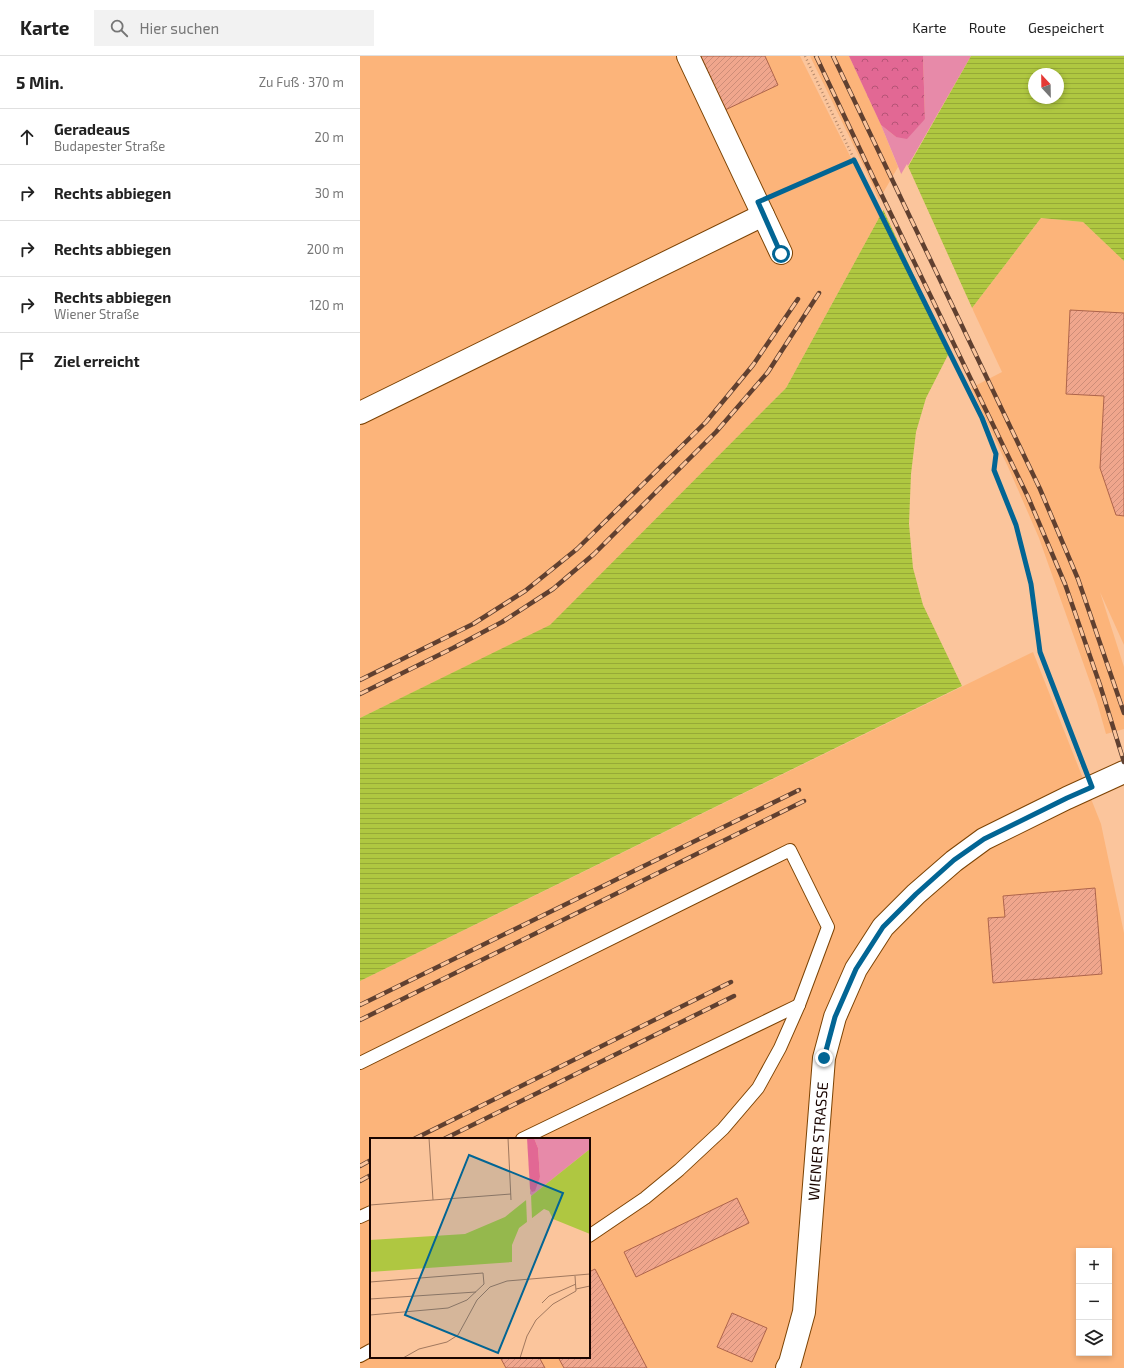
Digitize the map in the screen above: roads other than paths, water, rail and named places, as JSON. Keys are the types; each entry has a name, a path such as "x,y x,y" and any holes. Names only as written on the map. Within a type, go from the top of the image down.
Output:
{"street":[{"path":"688,56 781,254"},
{"path":"360,412 703,244 760,208"},
{"name":"WIENER STRASSE","path":"787,1368 790,1363 804,1312 824,1058 835,1017 856,969 883,927 916,894 954,860 984,839 1124,772"}],"lane":[{"path":"360,1063 790,850 828,927 799,1005 780,1048 758,1088 723,1128 679,1170 645,1198 590,1235"},
{"path":"524,1138 799,1005"},
{"path":"360,1217 370,1212"},
{"path":"360,1356 370,1351"}],"railway":[{"path":"816,56 1028,497 1065,584 1100,685 1124,762"},
{"path":"833,56 1040,489 1078,579 1124,713"},
{"path":"360,694 502,622 553,589 594,554 716,432 768,372 819,293"},
{"path":"360,680 473,624 525,591 577,549 706,422 753,365 798,299"},
{"path":"360,1005 799,790"},
{"path":"360,1020 804,801"},
{"path":"416,1138 731,982"},
{"path":"446,1138 734,996"},
{"path":"360,1166 370,1161"},
{"path":"360,1181 370,1176"}]}
